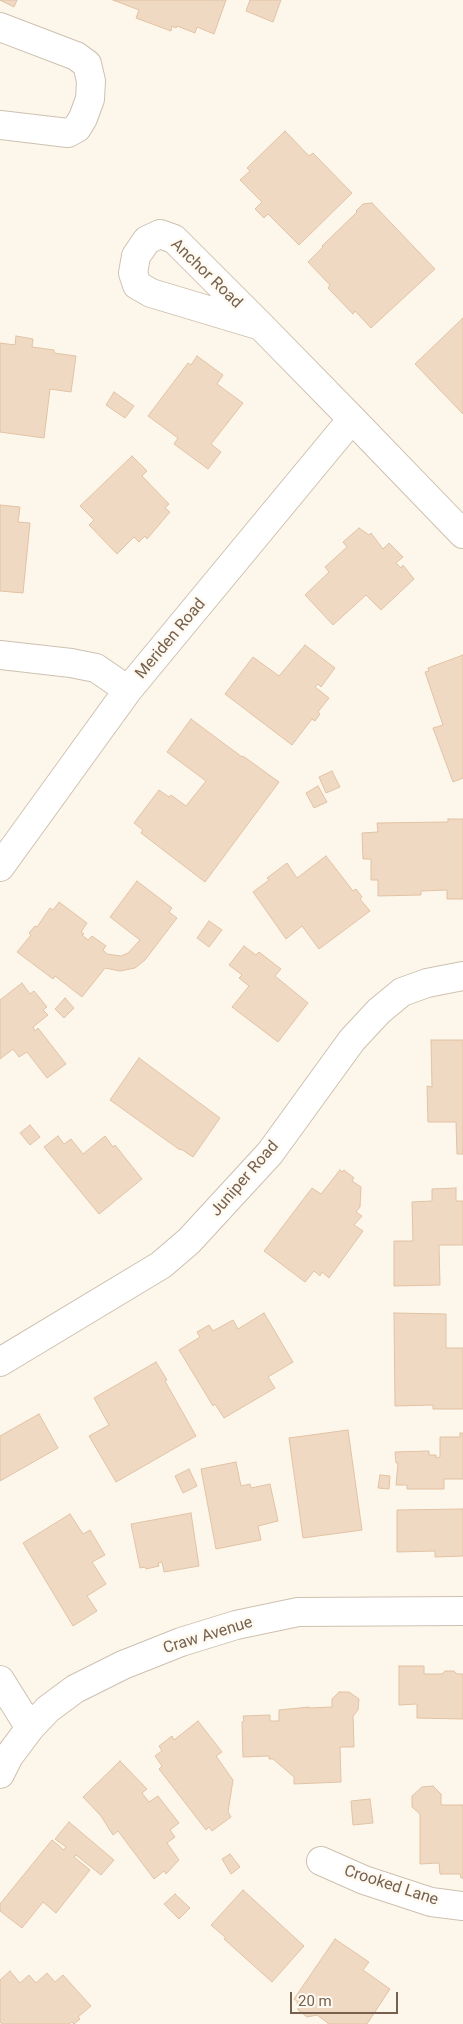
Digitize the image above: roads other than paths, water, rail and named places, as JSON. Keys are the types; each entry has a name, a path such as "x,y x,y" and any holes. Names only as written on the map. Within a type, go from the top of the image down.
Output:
{"street":[{"path":"0,27 76,56 87,64 91,81 90,99 83,118 78,128 68,133 51,133 2,122"},
{"path":"260,326 463,534"},
{"name":"Meriden Road","path":"0,867 128,690 352,419"},
{"path":"0,655 71,662 96,668 128,690"},
{"name":"Juniper Road","path":"0,1362 161,1265 189,1241 270,1153 352,1040 379,1011 402,992 427,983 463,976"},
{"name":"Craw Avenue","path":"0,1774 30,1728 48,1709 83,1685 148,1655 236,1625 298,1612 463,1610"},
{"path":"0,1680 30,1728"},
{"name":"Crooked Lane","path":"321,1860 364,1880 431,1902 463,1906"}]}
